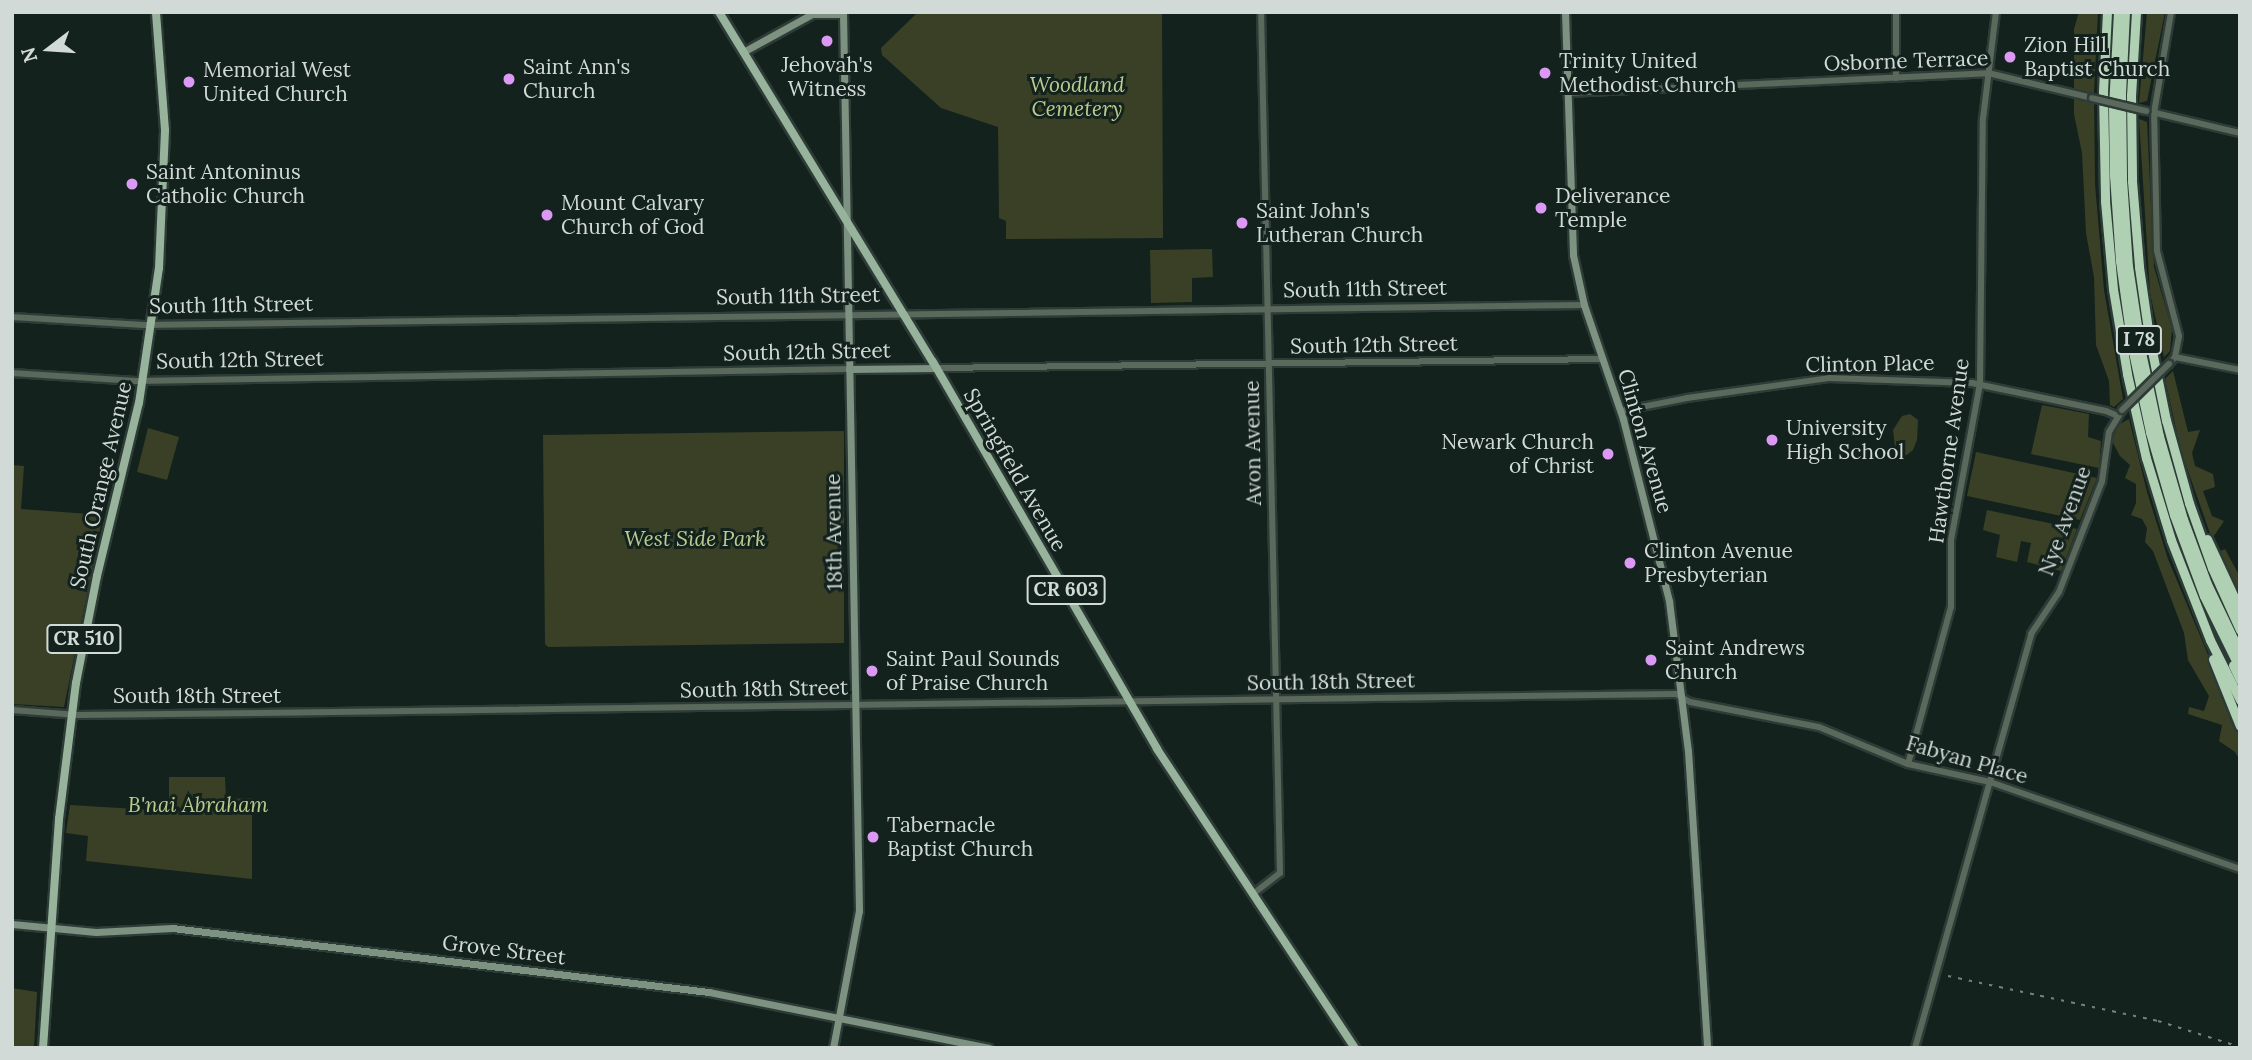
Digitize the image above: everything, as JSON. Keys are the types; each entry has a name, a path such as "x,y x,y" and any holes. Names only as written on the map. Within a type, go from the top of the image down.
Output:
{"highway":[{"name":"I 78","path":"2107,12 2103,161 2109,253 2130,391 2155,491 2182,572 2210,640 2240,700"},
{"name":"I 78","path":"2118,12 2113,158 2127,313 2159,465 2179,531 2204,596 2240,669"},
{"name":"I 78","path":"2125,12 2120,111 2122,188 2140,343 2155,419 2183,519 2207,584 2240,653"},
{"name":"I 78","path":"2136,12 2131,129 2137,250 2152,353 2175,457 2200,536 2240,630"},
{"path":"2175,457 2213,554 2240,610"},
{"path":"2204,596 2240,680"},
{"path":"2210,640 2213,662 2240,724"}],"main road":[{"name":"South Orange Avenue","path":"43,1048 59,819 72,714 97,576 143,380 153,324 165,156 156,12"},
{"name":"Springfield Avenue","path":"719,12 903,312 1157,749 1355,1048"},
{"name":"Clinton Avenue","path":"1565,12 1570,226 1584,304 1621,411 1666,583 1683,698 1695,838 1707,1048"},
{"path":"743,52 812,14 843,13"},
{"name":"18th Avenue","path":"833,1048 859,911 843,13"},
{"name":"South 12th Street","path":"849,369 936,368"},
{"name":"Grove Street","path":"12,924 111,932 172,928 715,993 988,1048"}],"street":[{"name":"Avon Avenue","path":"1253,894 1280,873 1261,12"},
{"path":"1896,12 1896,78"},
{"name":"Hawthorne Avenue","path":"1908,764 1951,607 1951,540 1980,384 1983,129 1996,12"},
{"path":"2171,12 2150,112 2157,251 2178,332 2175,357 2240,370"},
{"name":"Osborne Terrace","path":"1567,93 1988,74 2240,133"},
{"name":"South 11th Street","path":"12,317 153,324 1584,304"},
{"name":"Nye Avenue","path":"1915,1048 2031,634 2054,600 2102,481 2107,438 2120,413 2175,357"},
{"name":"South 12th Street","path":"936,368 1602,359"},
{"name":"South 12th Street","path":"12,373 143,380 849,369"},
{"name":"Clinton Place","path":"1621,411 1686,398 1829,378 1980,384 2120,413"},
{"name":"South 18th Street","path":"12,710 72,714 1653,694 1676,694 1683,698"},
{"name":"Fabyan Place","path":"1683,698 1690,702 1819,727 1908,764 1990,782 2240,869"}],"green space":[{"name":"Woodland Cemetery","path":"918,12 1162,12 1163,238 1006,239 1006,221 999,218 998,127 941,108 882,55 881,48"},
{"path":"2079,12 2098,12 2094,92 2095,184 2104,290 2123,399 2114,407 2110,405 2109,381 2096,345 2094,277 2086,233 2082,153 2074,114 2074,29"},
{"path":"2147,12 2165,12 2147,101 2139,103"},
{"path":"2139,119 2147,122 2154,267 2172,329 2170,351 2164,357 2150,293"},
{"path":"1212,249 1213,277 1192,278 1192,302 1151,303 1150,250"},
{"path":"2173,371 2188,432 2200,430 2192,453 2195,466 2213,474 2215,487 2203,491 2212,516 2224,521 2212,539 2181,451 2165,379"},
{"path":"2042,405 2089,414 2088,437 2101,441 2099,468 2031,454"},
{"path":"1910,414 1918,420 1917,440 1913,450 1897,463 1893,430 1902,416"},
{"path":"2129,419 2147,492 2168,559 2216,674 2222,697 2240,731 2240,760 2235,752 2219,741 2222,725 2188,714 2189,707 2204,711 2209,696 2188,660 2184,633 2153,551 2145,542 2147,528 2142,519 2131,515 2136,503 2136,484 2125,478 2130,465 2120,456 2112,441 2118,425"},
{"path":"148,428 179,437 167,480 137,472"},
{"name":"West Side Park","path":"844,431 844,643 548,647 545,644 543,435"},
{"path":"1976,452 2097,478 2080,520 1967,496"},
{"path":"12,465 24,466 21,509 103,515 64,707 12,704"},
{"path":"1987,510 2077,529 2061,571 2027,562 2031,543 2021,541 2017,562 1996,557 2000,535 1983,530"},
{"path":"2225,549 2240,577 2240,601 2218,552"},
{"name":"B'nai Abraham","path":"169,777 225,777 226,799 252,798 252,879 86,861 88,836 66,833 70,805 169,811"},
{"path":"12,988 37,992 34,1048 12,1048"}],"railway":[{"path":"1948,976 2158,1021 2240,1047"}],"place":[{"name":"Jehovah's Witness","path":"827,41"},
{"name":"Zion Hill Baptist Church","path":"2010,57"},
{"name":"Trinity United Methodist Church","path":"1545,73"},
{"name":"Saint Ann's Church","path":"509,79"},
{"name":"Memorial West United Church","path":"189,82"},
{"name":"Saint Antoninus Catholic Church","path":"132,184"},
{"name":"Deliverance Temple","path":"1541,208"},
{"name":"Mount Calvary Church of God","path":"547,215"},
{"name":"Saint John's Lutheran Church","path":"1242,223"},
{"name":"University High School","path":"1772,440"},
{"name":"Newark Church of Christ","path":"1608,454"},
{"name":"Clinton Avenue Presbyterian","path":"1630,563"},
{"name":"Saint Andrews Church","path":"1651,660"},
{"name":"Saint Paul Sounds of Praise Church","path":"872,671"},
{"name":"Tabernacle Baptist Church","path":"873,837"}]}
